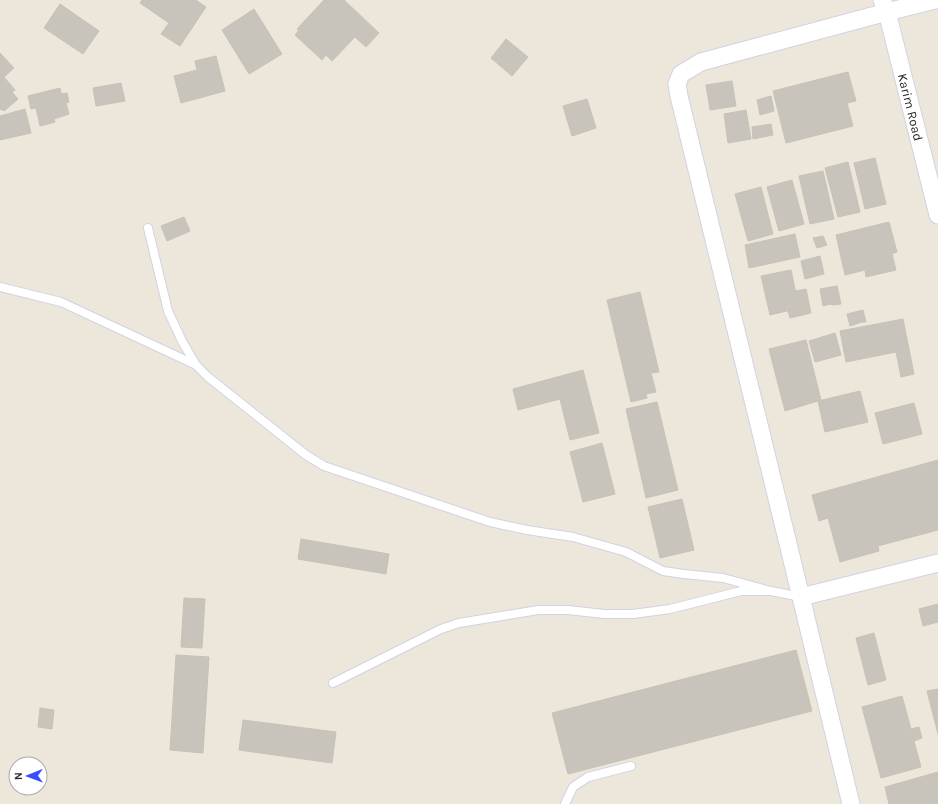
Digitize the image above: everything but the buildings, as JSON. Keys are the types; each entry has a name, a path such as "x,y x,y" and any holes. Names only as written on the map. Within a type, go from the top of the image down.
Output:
{"street":[{"path":"851,804 677,84 681,74 701,62 884,6 935,0"},
{"name":"Karim Road","path":"884,6 938,215"},
{"path":"801,597 938,563"}],"lane":[{"path":"148,228 168,312 196,365 208,377 306,455 324,466 490,522 527,530 573,536 626,552 664,571 723,578 770,591 801,597"},
{"path":"0,287 61,302 196,365"},
{"path":"333,682 441,630 459,623 538,610 568,610 604,614 633,614 670,609 741,591 770,591"},
{"path":"565,804 573,787 588,777 631,766"}]}
